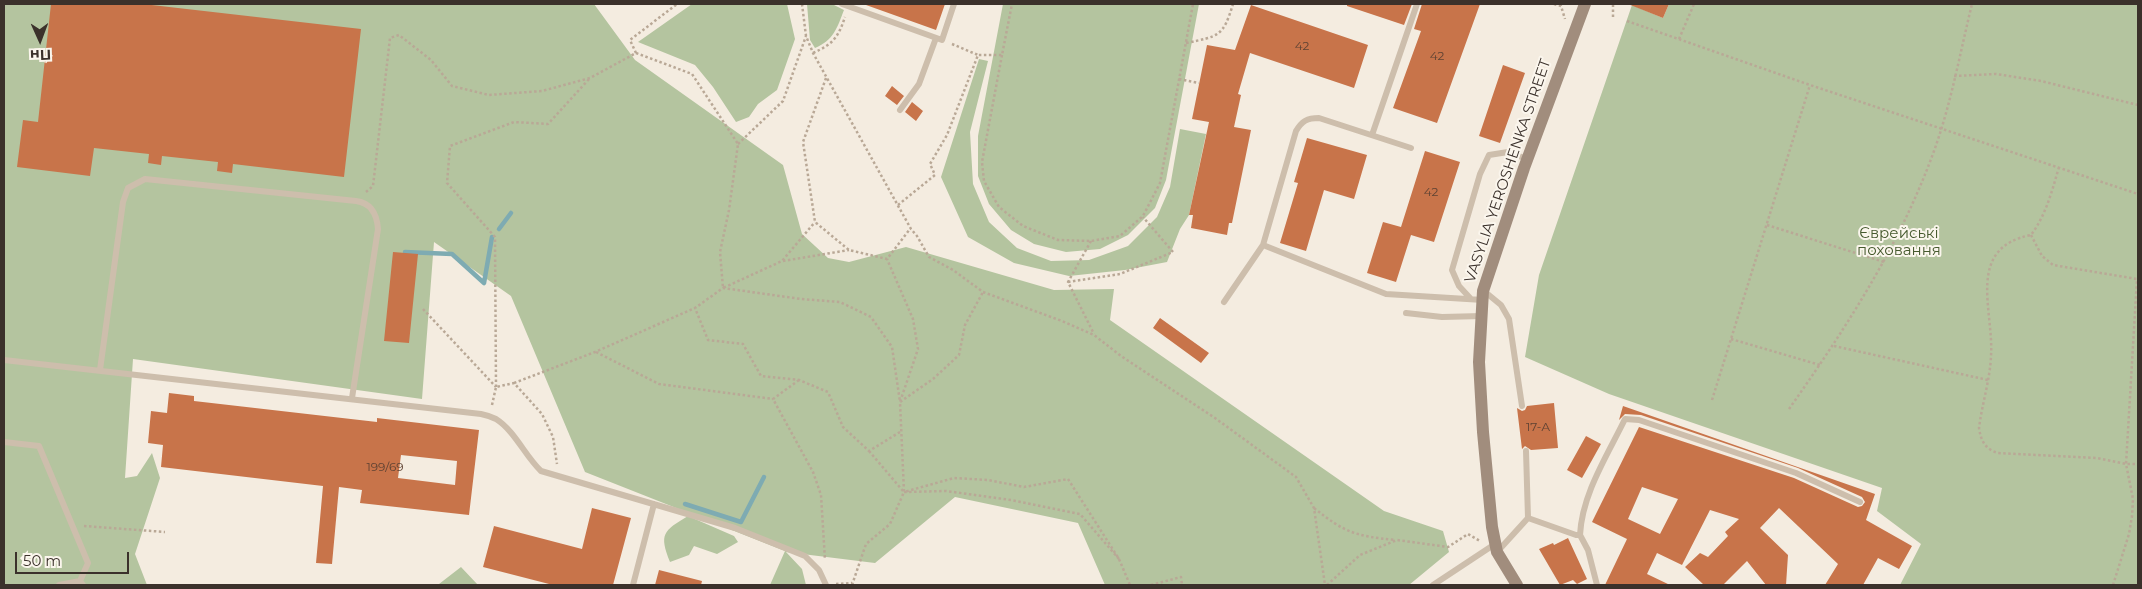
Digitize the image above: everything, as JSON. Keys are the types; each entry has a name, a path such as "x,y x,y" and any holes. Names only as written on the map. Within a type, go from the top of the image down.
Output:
{"main road":[{"name":"VASYLIA YEROSHENKA STREET","path":"1517,585 1492,546 1483,432 1480,362 1482,316 1479,297 1584,4"}],"lane":[{"path":"900,110 919,84 954,4"},
{"path":"1372,136 1417,4"},
{"path":"845,5 939,39"},
{"path":"1224,302 1263,246 1296,131 1301,123 1310,118 1319,118 1411,148"},
{"path":"1522,406 1509,319 1502,305 1479,297 1459,286 1452,270 1480,174 1489,155 1508,152 1527,159"},
{"path":"100,370 123,202 128,188 145,179 356,201 363,202 371,207 377,217 378,229 352,398"},
{"path":"1263,246 1386,294 1479,297"},
{"path":"1406,313 1442,317 1482,316"},
{"path":"4,360 481,414 497,420 512,435 530,460 541,470 735,528 805,556 819,570 826,585"},
{"path":"1597,585 1588,550 1580,535 1581,520 1590,492 1625,419 1639,420 1796,473 1860,502"},
{"path":"4,442 39,446 88,563 81,583 59,585"},
{"path":"1526,451 1528,518"},
{"path":"633,585 654,504"},
{"path":"1433,585 1492,546 1528,518"},
{"path":"1528,518 1580,535"}],"path":[{"path":"677,4 630,40 636,53 692,74 738,144"},
{"path":"802,4 806,36 813,53 897,205 929,257 954,270 983,292 1094,335 1121,356 1215,418 1296,477 1314,508 1326,585"},
{"path":"1012,4 982,162 984,181 999,207 1023,226 1058,240 1091,241 1120,236 1143,216 1160,184 1193,4"},
{"path":"1186,43 1213,38 1226,26 1234,4"},
{"path":"1613,4 1613,17"},
{"path":"1680,39 1694,4"},
{"path":"1789,409 1833,346 1884,262 1923,179 1941,128 1972,4"},
{"path":"813,53 830,45 840,31 845,5"},
{"path":"1627,21 1810,85 2138,194"},
{"path":"356,201 373,186 390,38 399,35 431,60 452,86 489,95 542,90 590,78 636,53"},
{"path":"723,288 720,252 729,210 738,144 783,100 806,36"},
{"path":"939,39 978,55 1002,55"},
{"path":"897,205 935,175 930,164 948,135 978,55"},
{"path":"1954,76 1996,74 2041,81 2138,105"},
{"path":"489,417 496,387 495,238 447,183 450,146 514,122 548,124 590,78"},
{"path":"826,78 804,142 815,222 849,250"},
{"path":"1179,79 1199,83"},
{"path":"1712,400 1810,85"},
{"path":"2059,167 2046,209 2031,235 2017,238 2006,244 1998,252 1989,273 1987,299 1992,354 1979,428 1981,439 1992,451 2003,454 2097,458 2126,464 2138,464"},
{"path":"1068,282 1120,274 1173,252 1143,216"},
{"path":"782,261 815,222"},
{"path":"1767,225 1884,262"},
{"path":"887,259 911,229"},
{"path":"2031,235 2042,256 2053,265 2138,279 2126,464 2133,499 2132,516 2129,534 2113,585"},
{"path":"1068,282 1091,241"},
{"path":"496,387 514,383 595,352 695,308 723,288 782,261 849,250 887,259"},
{"path":"887,259 913,318 918,349 900,402"},
{"path":"1068,282 1094,335"},
{"path":"723,288 801,300 840,302 871,317 892,347 900,402 904,492 890,524 866,544 852,584 826,585 821,495 812,472 773,399"},
{"path":"900,402 933,379 959,355 964,325 983,292"},
{"path":"695,308 708,340 743,344 761,376 799,380 828,392 843,427 869,450 904,492"},
{"path":"423,309 496,387"},
{"path":"1731,339 1820,364"},
{"path":"1833,346 1988,380"},
{"path":"595,352 659,384 773,399 799,380"},
{"path":"514,383 542,414 553,437 557,465 553,475"},
{"path":"869,450 900,432"},
{"path":"904,492 954,478 988,480 1024,487 1068,479 1119,559 1130,585"},
{"path":"904,492 956,492 1011,500 1080,514 1119,559"},
{"path":"1314,508 1337,526 1364,537 1448,547 1468,534 1492,546"},
{"path":"72,526 165,532"},
{"path":"1326,585 1360,556 1397,540"},
{"path":"1151,585 1181,577 1182,585"}],"green space":[{"path":"4,4 594,4 635,60 783,165 802,234 828,258 849,262 906,247 1054,290 1114,289 1110,320 1384,511 1443,531 1449,552 1409,585 1105,585 1078,523 955,497 875,563 786,552 802,569 806,585 770,585 785,551 585,472 511,296 434,242 422,399 133,359 125,478 137,476 152,453 160,478 135,554 147,585 4,585"},
{"path":"692,4 787,4 795,39 777,90 758,104 749,117 736,122 713,87 695,65 638,42"},
{"path":"807,4 832,4 844,10 837,28 831,37 815,48 810,40"},
{"path":"1003,4 1199,4 1166,180 1155,208 1128,235 1100,249 1066,252 1034,244 1011,230 989,204 978,176 978,136"},
{"name":"Єврейські поховання","path":"1669,4 2138,4 2138,585 1900,585 1921,544 1877,511 1882,488 1609,394 1525,357 1539,275 1632,5 1663,18"},
{"path":"979,59 988,61 970,132 973,184 989,222 1017,248 1051,261 1089,260 1128,246 1157,217 1170,187 1180,129 1206,134 1189,215 1180,229 1167,262 1125,270 1069,276 1014,263 968,237 941,177"},
{"path":"688,516 734,536 738,542 717,554 694,546 689,555 670,562 664,539 668,530"},
{"path":"461,567 478,585 439,585 439,584"}],"building":[{"path":"51,4 143,4 361,29 344,177 233,164 232,173 217,171 218,162 162,156 161,165 148,163 149,154 94,148 90,176 17,167 23,120 38,122"},
{"path":"866,4 945,4 936,30"},
{"path":"1347,4 1412,4 1404,25 1347,6"},
{"path":"1422,4 1480,4 1437,123 1393,108 1421,31 1414,29"},
{"path":"1628,4 1669,4 1663,18"},
{"path":"1251,5 1368,45 1354,88 1250,53 1238,94 1241,95 1234,127 1251,130 1232,223 1229,223 1227,235 1191,228 1193,215 1189,215 1209,122 1192,119 1207,45 1235,50"},
{"path":"1503,65 1525,73 1500,143 1479,136"},
{"path":"892,86 904,96 897,105 885,96"},
{"path":"912,102 923,111 916,121 905,112"},
{"path":"1307,138 1367,155 1354,199 1324,190 1306,251 1280,243 1298,183 1294,182"},
{"path":"1425,151 1460,162 1434,242 1411,235 1396,282 1367,273 1383,222 1401,227"},
{"path":"393,252 418,254 409,343 384,341"},
{"path":"1160,318 1209,353 1201,363 1153,328"},
{"path":"169,393 194,396 194,401 377,422 377,418 479,430 469,515 360,503 362,490 339,487 332,564 316,563 323,486 161,467 163,445 148,443 151,411 167,413","holes":["401,455 457,461 455,485 398,478"]},
{"path":"1554,403 1558,448 1531,450 1525,446 1522,449 1517,408 1522,411 1527,406"},
{"path":"1623,406 1875,494 1866,520 1912,546 1899,569 1878,558 1863,585 1825,585 1838,564 1779,508 1760,528 1788,555 1786,585 1766,585 1747,561 1723,585 1704,585 1685,567 1700,553 1708,557 1728,536 1725,532 1739,519 1710,510 1682,565 1657,553 1647,574 1670,585 1605,585 1627,539 1592,522 1639,427 1633,425 1794,478 1858,507 1862,506 1865,502 1862,497 1798,468 1641,415 1625,414 1619,420","holes":["1642,487 1678,499 1660,534 1628,519"]},
{"path":"1586,436 1601,444 1582,478 1567,470"},
{"path":"592,508 631,518 613,585 553,585 483,567 494,526 582,549"},
{"path":"1568,538 1587,579 1577,584 1573,580 1560,585 1539,549 1553,543 1554,545"},
{"path":"659,570 702,581 701,585 655,585"}],"waterway":[{"path":"499,229 511,213"},
{"path":"405,252 452,254 484,283 492,237"},
{"path":"685,504 741,522 764,477"}]}
